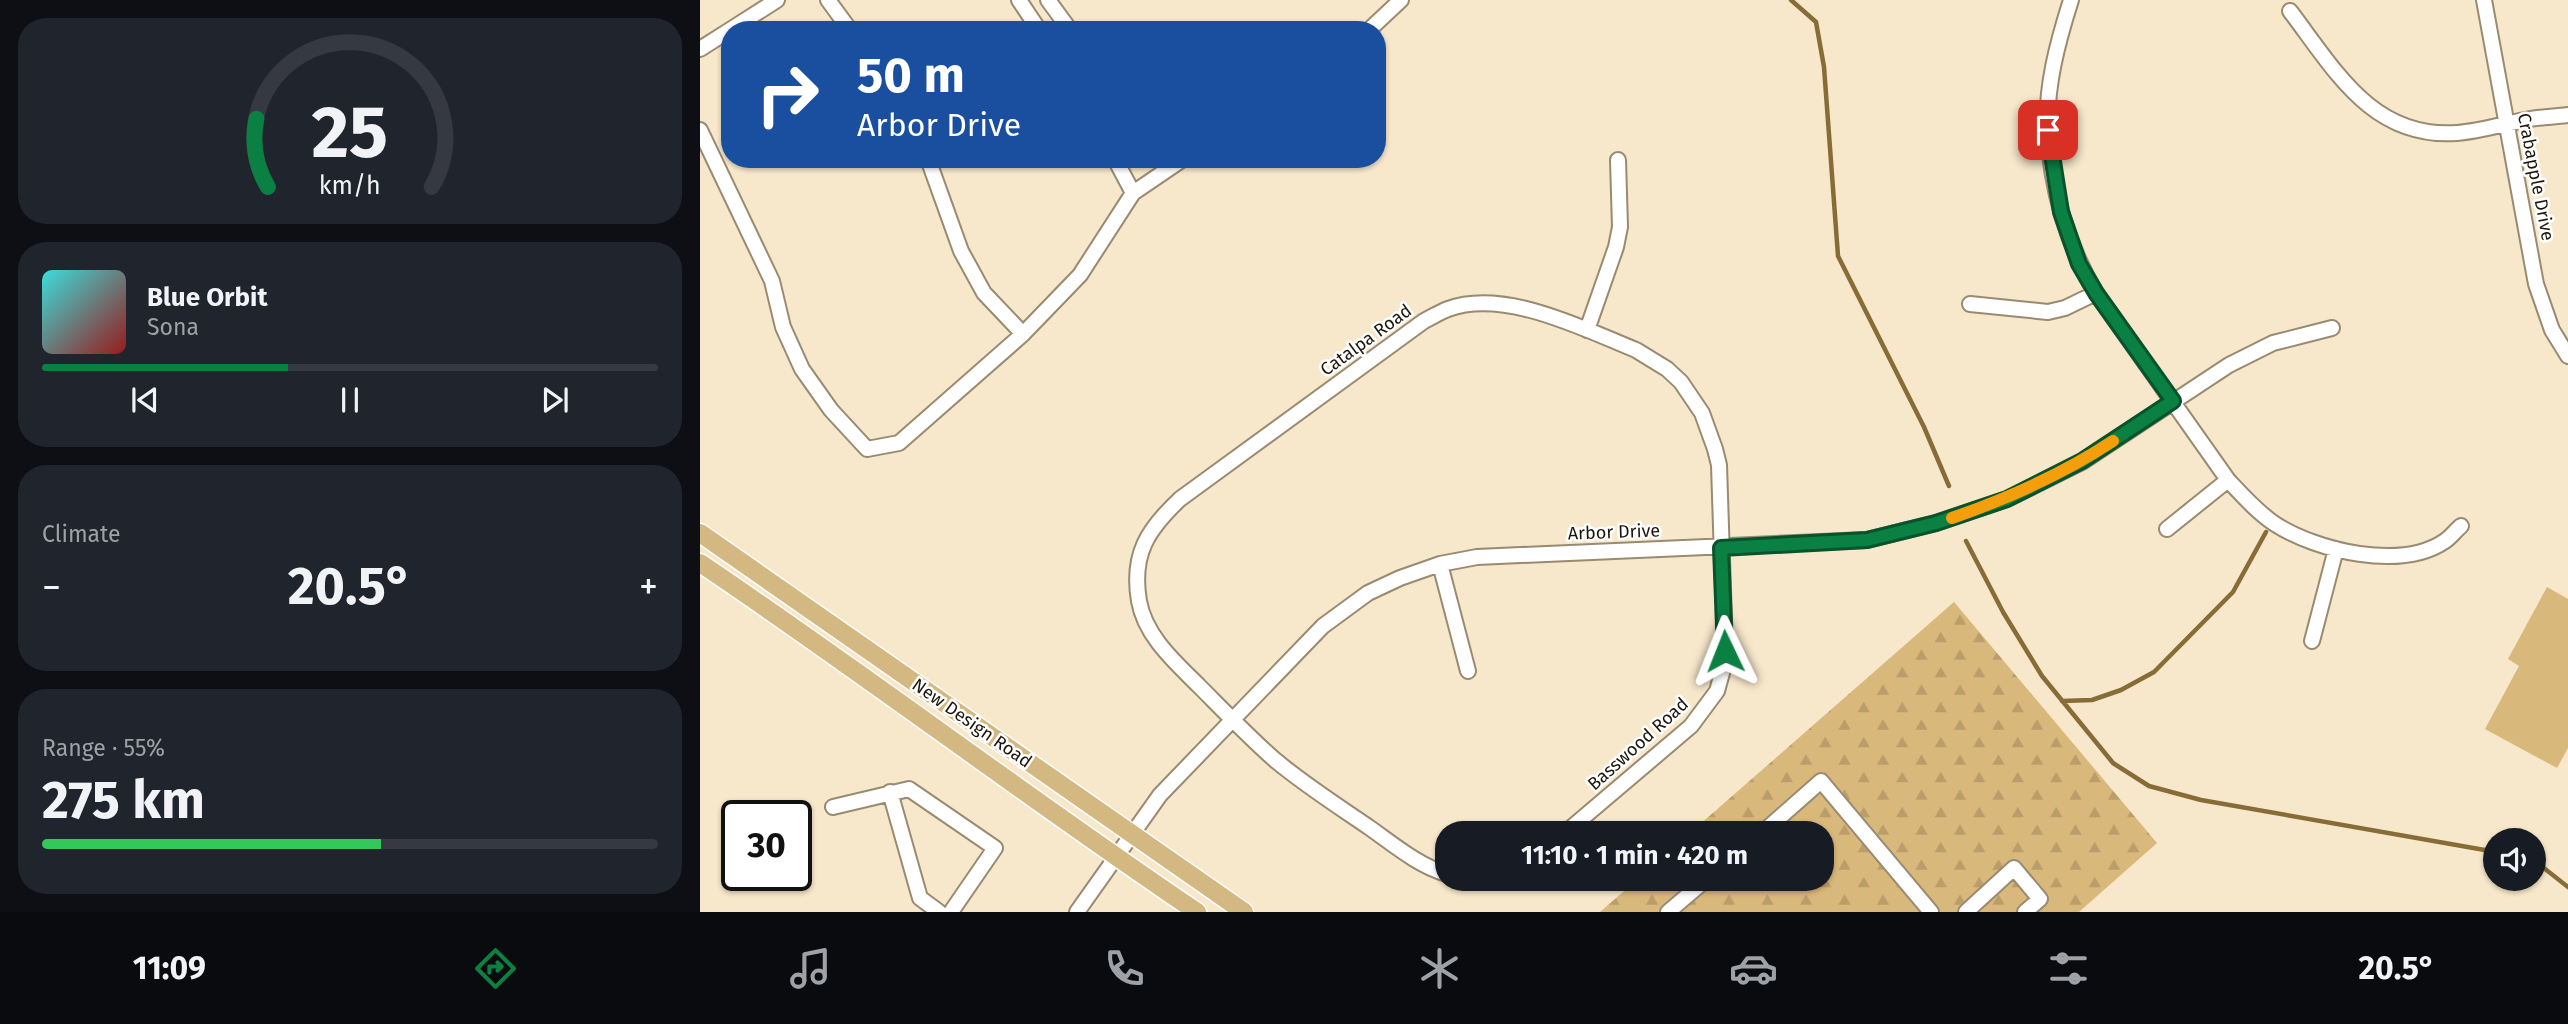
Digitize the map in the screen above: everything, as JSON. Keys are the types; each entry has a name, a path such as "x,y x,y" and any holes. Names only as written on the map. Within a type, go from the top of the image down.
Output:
{"main road":[{"name":"New Design Road","path":"700,533 1244,912"},
{"name":"New Design Road","path":"700,563 1197,912"}],"street":[{"path":"744,21 777,0"},
{"path":"828,0 843,21"},
{"path":"1019,0 1033,21"},
{"path":"1379,21 1401,0"},
{"path":"2069,0 2052,72 2048,130 2061,212 2079,264 2096,293 2228,480 2274,523 2304,540 2365,555 2420,552 2445,541 2461,526"},
{"name":"Crabapple Drive","path":"2484,0 2542,306 2552,330 2568,356"},
{"path":"1039,21 1051,4 1063,21"},
{"path":"2290,10 2343,81 2367,106 2388,120 2409,128 2455,133 2526,119 2568,115"},
{"path":"700,49 721,36"},
{"path":"700,130 772,281 783,327 802,369 831,410 867,449 899,443 1023,334 1080,275 1133,193 1167,168"},
{"path":"1587,330 1616,247 1619,227 1618,160"},
{"path":"931,168 961,251 984,293 1023,334"},
{"path":"1120,168 1133,193"},
{"path":"1970,304 2048,312 2065,308 2096,293"},
{"name":"Catalpa Road","path":"1232,720 1168,654 1148,627 1139,602 1136,570 1143,544 1157,521 1180,499 1424,321 1449,309 1487,303 1507,305 1587,330 1636,349 1667,369 1681,382 1702,413 1718,464 1721,548"},
{"name":"Arbor Drive","path":"1077,912 1160,795 1232,720 1323,626 1368,593 1400,578 1440,564 1477,557 1867,540 1936,523 2007,499 2082,461 2229,365 2273,343 2332,328"},
{"path":"2167,529 2228,480"},
{"name":"Basswood Road","path":"1579,821 1690,726 1717,691 1725,651 1721,548"},
{"path":"2312,641 2336,549"},
{"path":"1440,564 1468,671"},
{"path":"1232,720 1304,782 1423,865 1435,870"},
{"path":"1776,821 1821,781 1931,912"},
{"path":"833,807 909,789 995,848 951,912"},
{"path":"890,792 920,898 939,912"},
{"path":"1966,912 2014,868 2040,899 2025,912"},
{"path":"1668,912 1693,891"}],"green space":[{"path":"2547,587 2568,599 2568,748 2557,768 2485,729 2519,666 2508,659"},
{"path":"1954,602 2157,843 2079,912 1600,912 1624,891 1834,891 1834,821 1704,821"}],"waterway":[{"path":"1791,0 1816,22 1824,67 1838,256 1924,427 1949,486"},
{"path":"2062,701 2092,700 2121,690 2154,672 2233,592 2266,532"},
{"path":"1966,541 2003,612 2042,676 2113,763 2149,786 2201,800 2483,850"},
{"path":"2546,870 2568,887"}],"slow traffic":[{"path":"1952,518 2007,499 2082,461 2113,441"}],"route":[{"path":"1725,651 1721,548 1867,540 1936,523 2007,499 2082,461 2173,401 2096,293 2079,264 2061,212 2048,130"}]}
